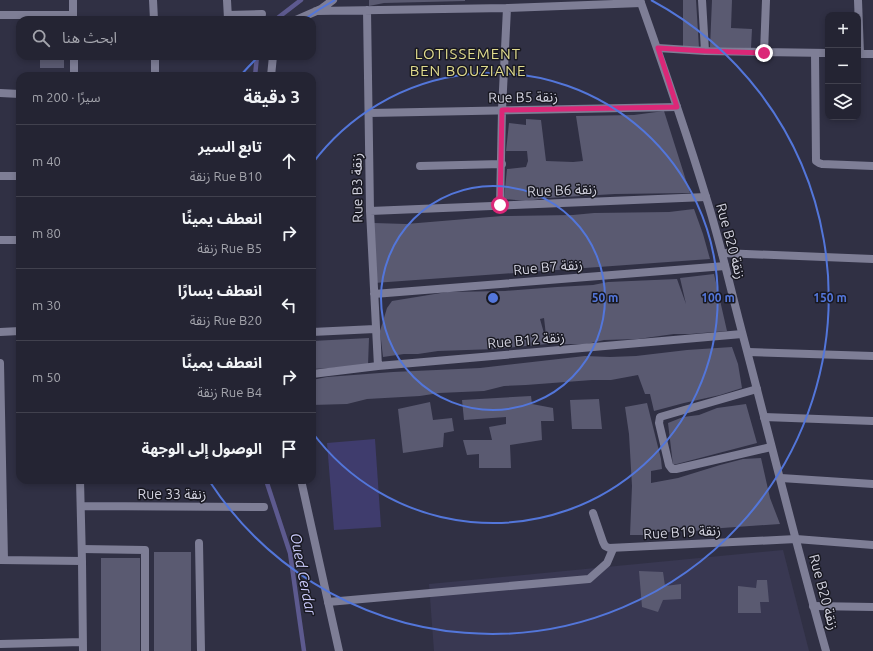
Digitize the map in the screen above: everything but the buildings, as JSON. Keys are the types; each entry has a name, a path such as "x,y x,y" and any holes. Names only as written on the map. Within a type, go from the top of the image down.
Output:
{"street":[{"path":"73,0 73,16"},
{"path":"153,0 154,16"},
{"path":"227,0 228,16"},
{"path":"305,16 327,6 333,0"},
{"path":"702,0 705,51"},
{"path":"764,53 766,0"},
{"path":"858,0 859,48"},
{"path":"316,11 508,8 640,1"},
{"name":"Rue B20 زنقة","path":"640,1 658,48 706,197 826,651"},
{"path":"500,205 502,110 508,8"},
{"name":"Rue B3 زنقة","path":"367,10 370,211 378,366"},
{"path":"245,16 262,14"},
{"path":"0,15 36,16"},
{"path":"658,48 764,53 825,53"},
{"path":"814,53 816,161 822,164 873,166"},
{"path":"861,54 873,54"},
{"path":"74,60 74,72"},
{"path":"155,60 156,72"},
{"path":"271,72 273,60"},
{"path":"0,93 16,94"},
{"name":"Rue B5 زنقة","path":"369,113 677,107"},
{"path":"420,166 502,164"},
{"path":"0,176 16,176"},
{"name":"Rue B6 زنقة","path":"370,211 706,197"},
{"path":"0,240 16,240"},
{"path":"722,253 873,259"},
{"name":"Rue B7 زنقة","path":"374,294 725,266"},
{"path":"316,332 375,329"},
{"path":"0,332 16,331"},
{"name":"Rue B12 زنقة","path":"316,374 378,366 742,334"},
{"path":"748,352 873,356"},
{"path":"0,363 2,560 82,560"},
{"path":"757,389 660,417 659,422 668,465 672,469 676,469 772,446"},
{"path":"764,417 873,421"},
{"path":"781,478 873,484"},
{"path":"80,484 83,651"},
{"path":"302,484 339,651"},
{"name":"Rue 33 زنقة","path":"81,506 264,507"},
{"path":"328,602 589,579 607,563 613,549 605,546 593,513"},
{"name":"Rue B20 زنقة","path":"796,539 873,544"},
{"name":"Rue B19 زنقة","path":"613,549 796,539"},
{"path":"199,542 201,651"},
{"path":"82,549 145,550 145,651"},
{"path":"813,606 873,606"},
{"path":"0,644 82,642"}],"shaded area":[{"path":"375,439 381,527 334,530 327,443"},
{"path":"783,550 809,651 434,651 429,584"}],"waterway":[{"name":"Oued Cerdar","path":"280,16 301,0"},
{"name":"Oued Cerdar","path":"255,72 257,60"},
{"name":"Oued Cerdar","path":"267,484 290,553 304,651"}],"district":[{"name":"LOTISSEMENT BEN BOUZIANE","path":"468,62"}],"route":[{"path":"500,205 502,110 677,107 658,48 764,53"}]}
